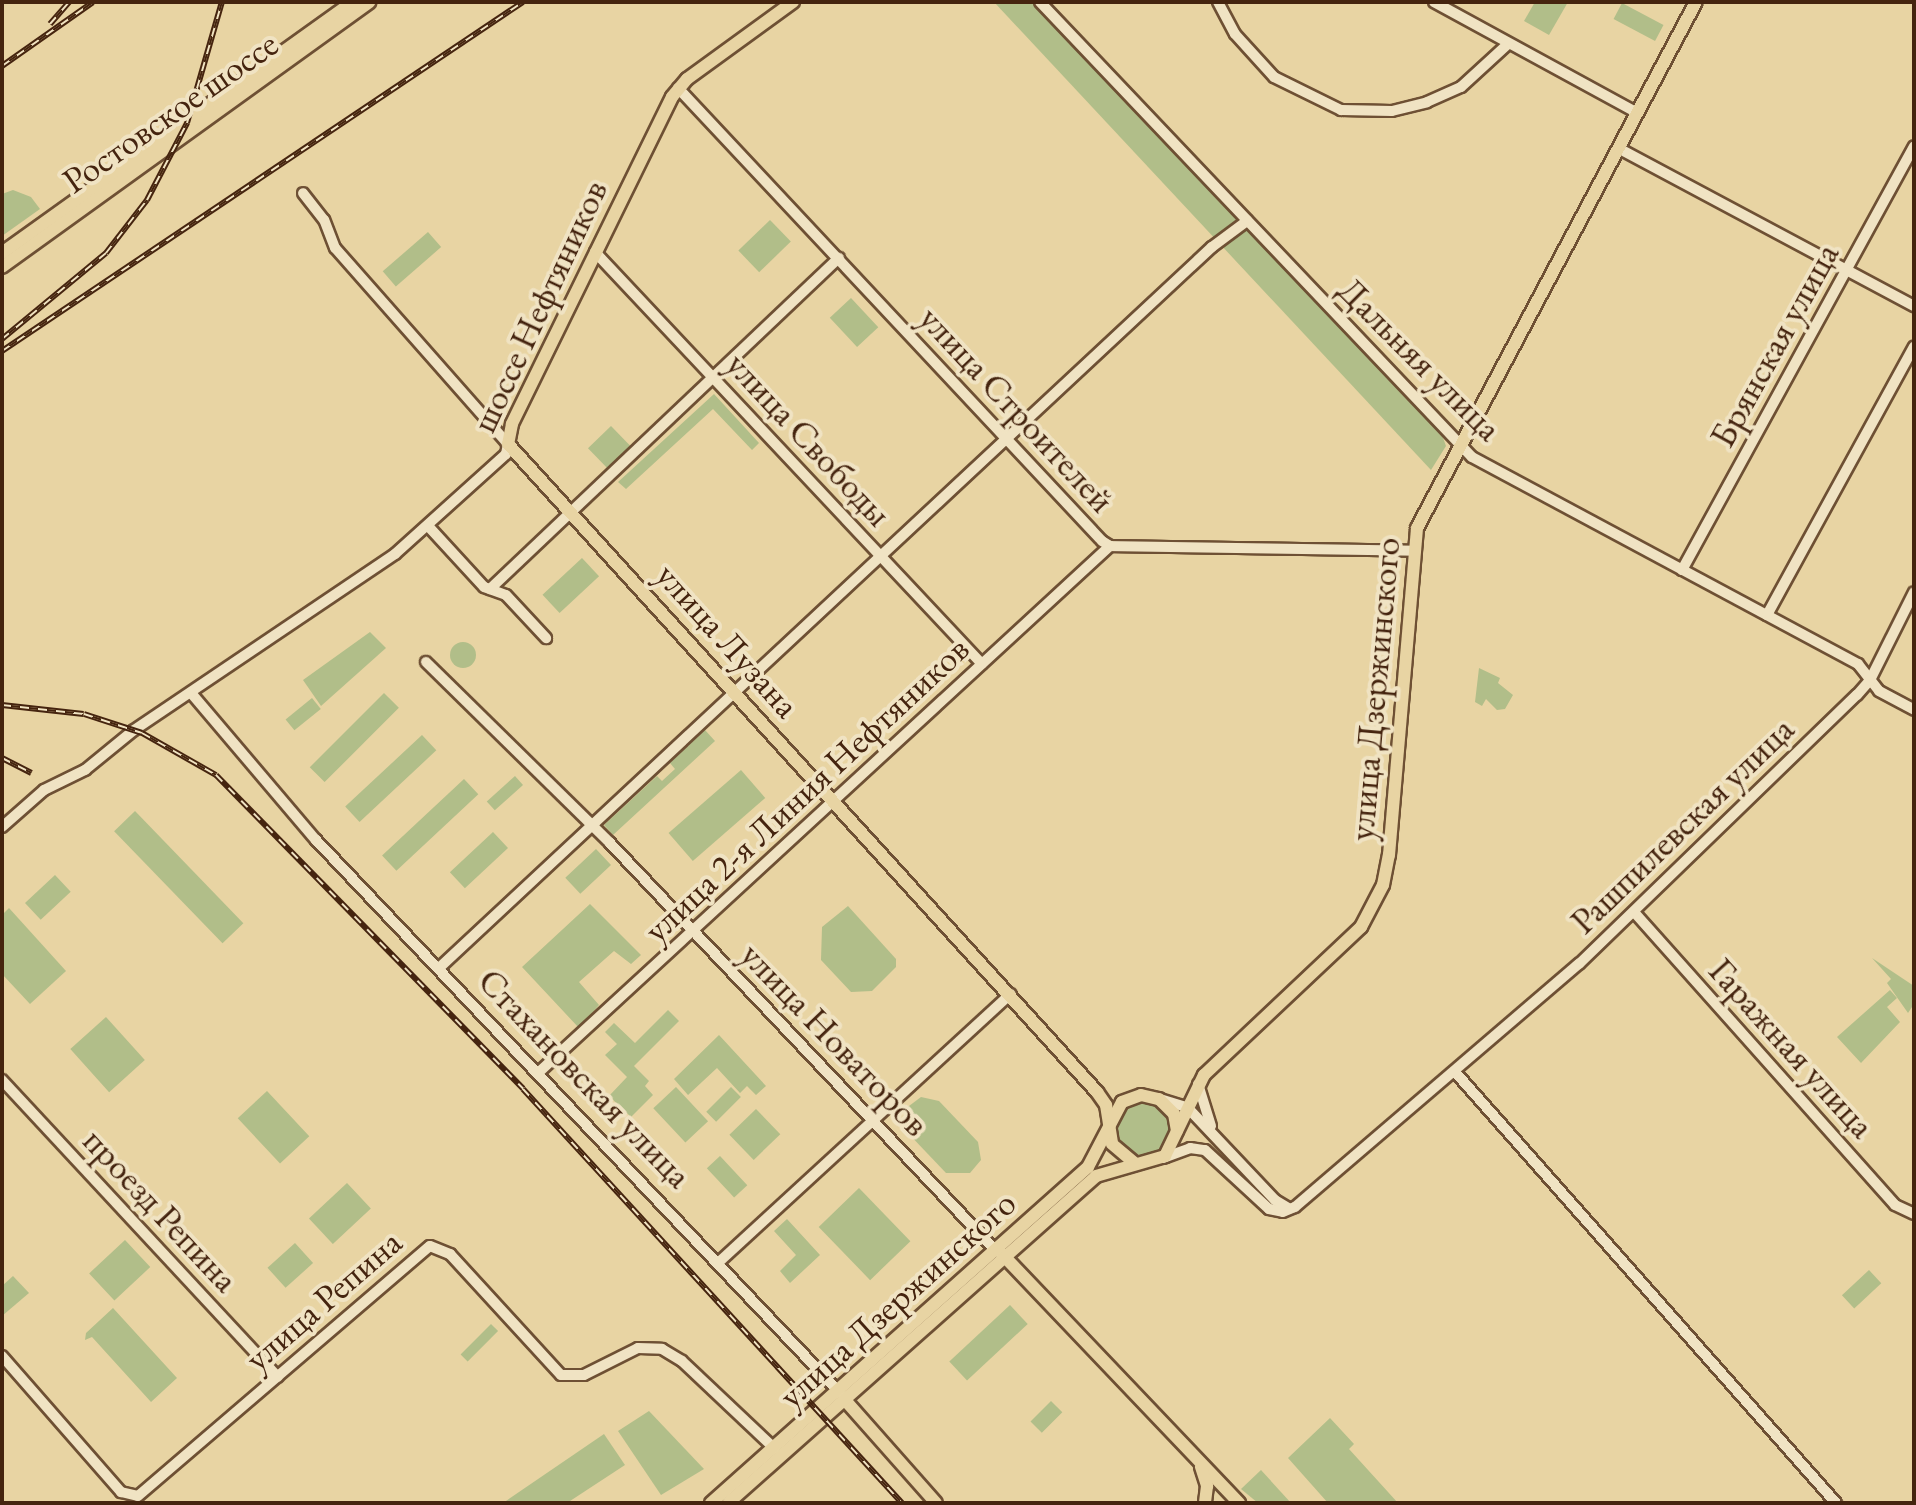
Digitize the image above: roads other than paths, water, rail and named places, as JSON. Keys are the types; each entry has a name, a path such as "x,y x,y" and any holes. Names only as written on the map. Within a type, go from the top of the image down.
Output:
{"main road":[{"name":"Ростовское шоссе","path":"2,253 352,2"},
{"name":"Ростовское шоссе","path":"2,267 370,2"},
{"name":"шоссе Нефтяников","path":"508,444 512,424 678,88 793,2"},
{"name":"улица Дзержинского","path":"728,1503 1001,1254 1096,1176 1161,1159 1198,1084 1352,938 1378,898 1389,855 1412,551 1423,515 1696,2"},
{"name":"улица Лузана","path":"508,444 1097,1092 1109,1126"},
{"name":"улица Дзержинского","path":"1001,1254 1098,1156 1113,1112 1125,1100 1141,1095 1159,1099"},
{"path":"1159,1099 1174,1114 1177,1131"},
{"path":"1109,1126 1118,1153 1142,1164"},
{"name":"улица Новаторов","path":"1001,1254 1239,1503"},
{"name":"улица Дзержинского","path":"711,1503 842,1396"},
{"name":"Стахановская улица","path":"842,1396 936,1503"},
{"path":"1197,1461 1206,1498"}],"street":[{"name":"Дальняя улица","path":"1040,2 1472,457 1858,664 1879,691 1914,710"},
{"path":"1218,2 1235,34 1274,77 1341,110 1392,111 1427,102 1461,87 1508,44"},
{"path":"1434,2 1636,112"},
{"name":"улица Строителей","path":"678,88 1110,546 1412,551"},
{"name":"Брянская улица","path":"1682,570 1914,146"},
{"path":"1618,148 1914,306"},
{"name":"улица Лузана","path":"303,193 324,220 335,248 376,300 508,444"},
{"path":"439,968 880,557 1247,221"},
{"name":"улица Свободы","path":"595,252 982,664"},
{"path":"490,589 839,258"},
{"path":"1767,615 1914,347"},
{"name":"шоссе Нефтяников","path":"192,694 429,527 506,454 508,444"},
{"path":"429,527 490,589 506,595 546,638"},
{"name":"улица 2-я Линия Нефтяников","path":"538,1073 1110,546"},
{"name":"Рашпилевская улица","path":"1290,1209 1456,1073 1634,912 1870,680 1914,592"},
{"name":"улица Новаторов","path":"426,662 592,825 869,1120 1001,1254"},
{"path":"2,827 44,790 85,770 134,730 192,694"},
{"name":"Стахановская улица","path":"192,694 316,840 719,1262 842,1396"},
{"name":"Гаражная улица","path":"1634,912 1895,1205 1914,1214"},
{"path":"719,1262 869,1120 1010,994"},
{"path":"1456,1073 1836,1503"},
{"name":"проезд Репина","path":"2,1080 278,1377"},
{"path":"1198,1084 1217,1138"},
{"path":"1159,1099 1187,1107 1275,1200 1290,1209"},
{"path":"1161,1159 1190,1148 1205,1150 1269,1209 1290,1209"},
{"name":"улица Репина","path":"2,1356 121,1492 133,1497 147,1491 430,1246 450,1254 561,1375 584,1375 638,1348 662,1349 682,1361 775,1449"}],"railway":[{"path":"50,24 69,2"},
{"path":"2,66 93,2"},
{"path":"2,339 106,253 147,200 187,123 222,2"},
{"path":"2,351 523,2"},
{"path":"2,705 84,714 142,733 216,775 523,1089 902,1503"},
{"path":"2,758 31,773"}]}
